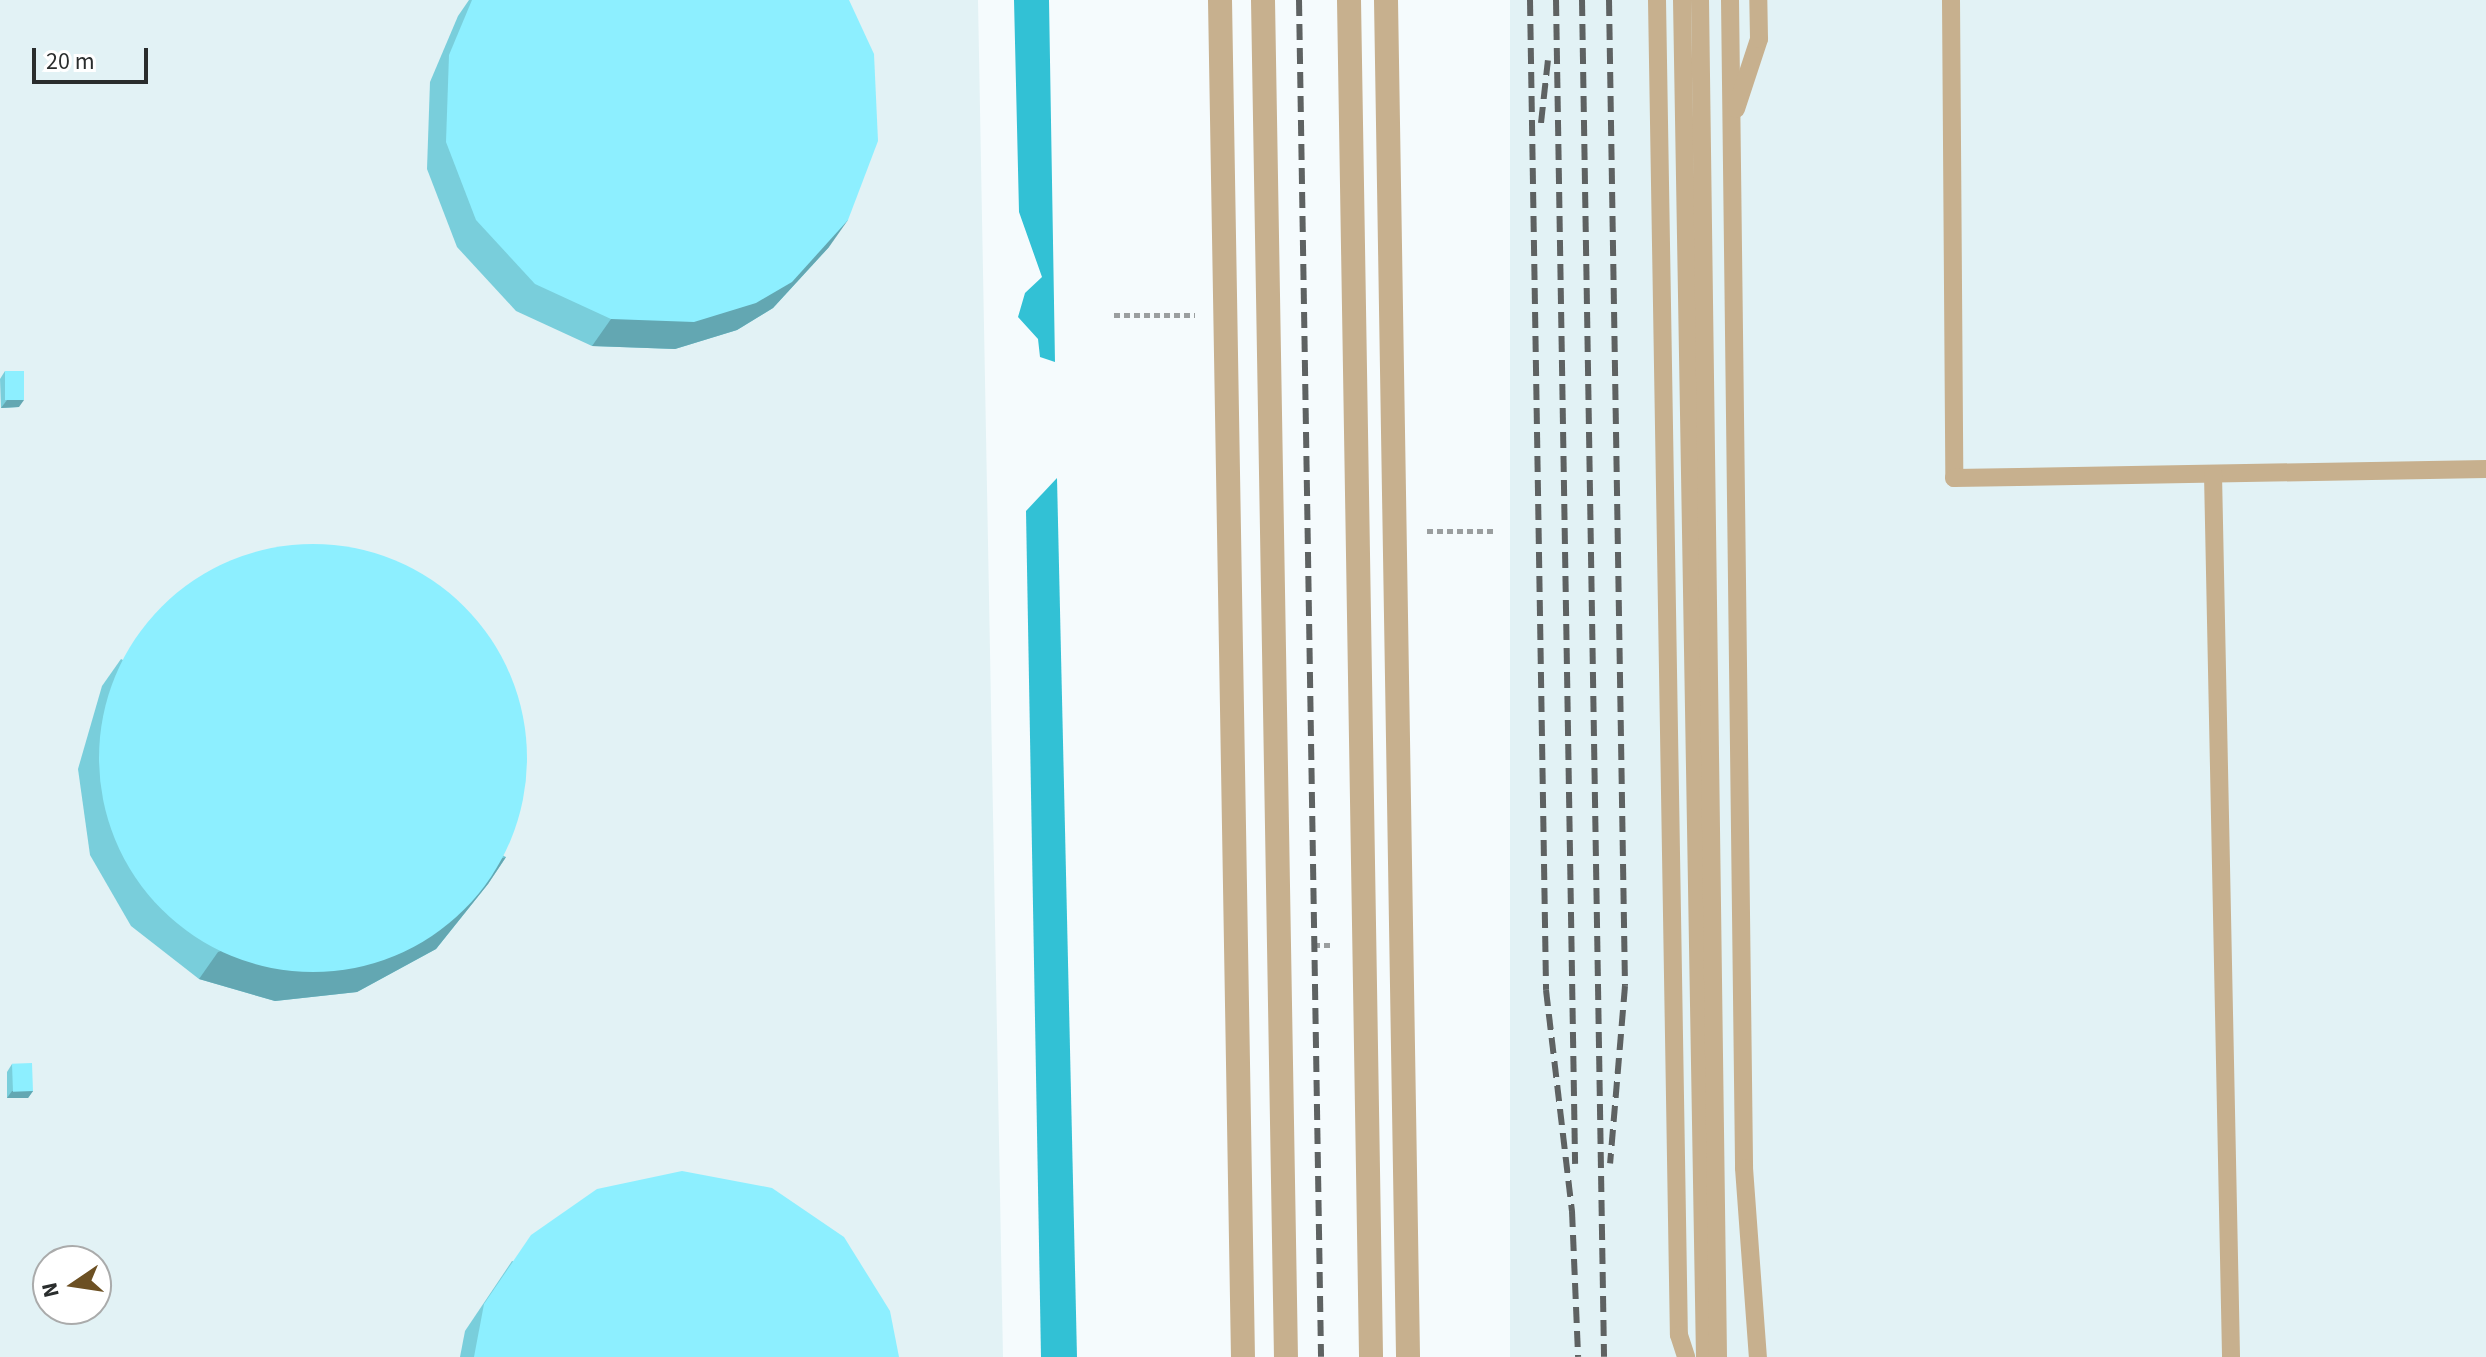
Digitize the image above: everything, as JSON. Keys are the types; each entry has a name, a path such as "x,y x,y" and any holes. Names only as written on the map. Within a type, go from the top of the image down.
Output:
{"street":[{"path":"1220,0 1243,1357"},
{"path":"1263,0 1286,1357"},
{"path":"1349,0 1371,1357"},
{"path":"1386,0 1408,1357"}],"lane":[{"path":"1657,0 1679,1335 1686,1357"},
{"path":"1682,0 1705,1357"},
{"path":"1700,0 1718,1357"},
{"path":"1730,0 1744,1168 1758,1357"},
{"path":"1732,123 1759,39 1758,0"},
{"path":"1951,0 1954,478 2486,469"},
{"path":"2213,474 2231,1357"}],"shaded area":[{"path":"0,0 978,0 1003,1357 0,1357"},
{"path":"1510,0 2486,0 2486,1357 1510,1357"}],"water":[{"path":"1014,0 1049,0 1055,362 1040,357 1038,339 1018,317 1025,293 1042,277 1019,212"},
{"path":"1057,478 1077,1357 1041,1357 1026,511"}],"building":[{"path":"472,0 849,0 874,54 878,141 848,220 792,282 756,303 694,322 611,319 535,284 476,220 446,142 449,55"},
{"path":"5,371 24,371 24,400 5,400"},
{"path":"313,544 355,548 395,560 432,580 464,607 491,639 511,676 523,716 527,758 523,800 511,840 491,877 464,909 432,936 395,956 355,968 313,972 271,968 231,956 194,936 162,909 135,877 115,840 103,800 99,758 103,716 115,676 135,639 162,607 194,580 231,560 271,548"},
{"path":"32,1063 33,1091 13,1092 12,1064"},
{"path":"682,1171 772,1188 844,1237 890,1311 899,1357 474,1357 484,1304 531,1235 597,1189"}],"railway":[{"path":"1299,0 1321,1357"},
{"path":"1530,0 1546,990 1572,1211 1578,1357"},
{"path":"1556,0 1575,1164"},
{"path":"1582,0 1604,1357"},
{"path":"1609,0 1625,986 1610,1163"},
{"path":"1541,123 1548,60"}]}
